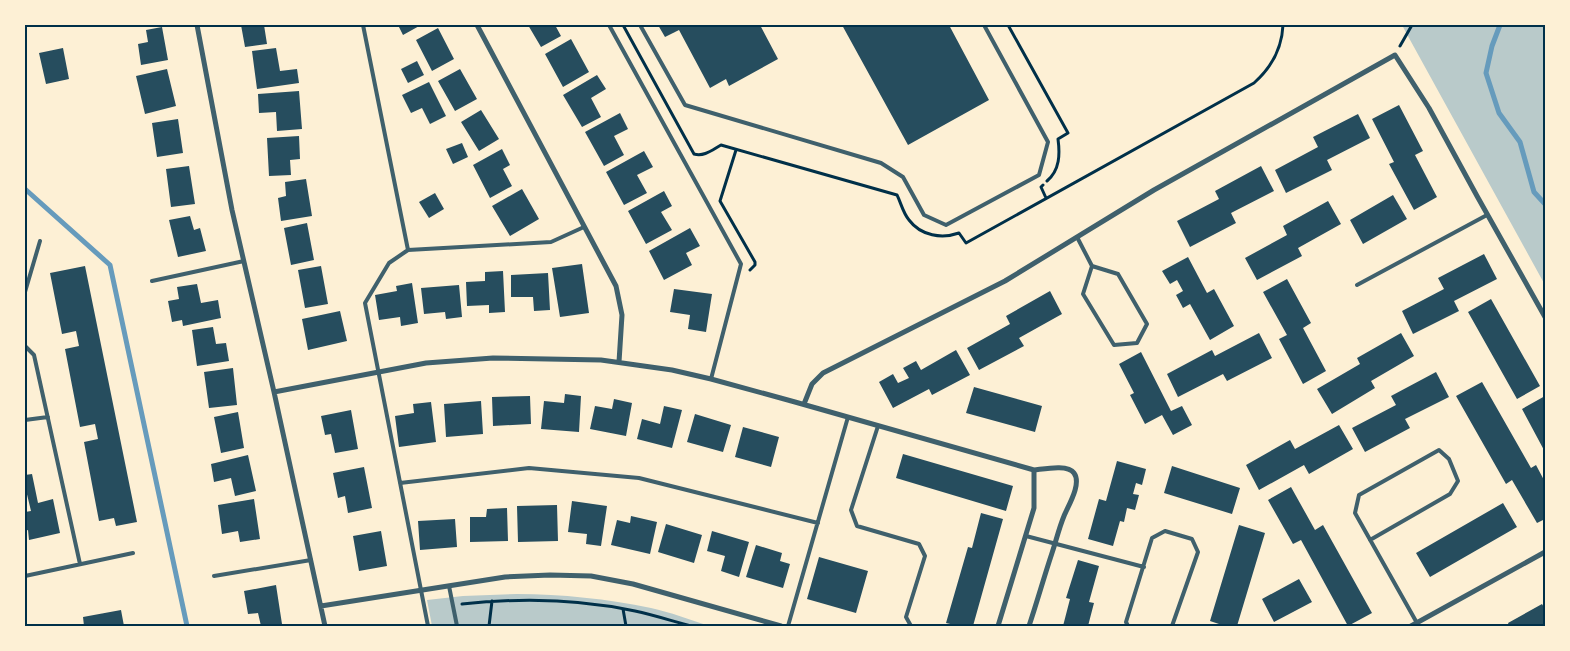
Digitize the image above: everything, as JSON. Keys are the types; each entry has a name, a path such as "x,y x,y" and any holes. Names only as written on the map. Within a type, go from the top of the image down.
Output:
{"street":[{"path":"197,25 232,210 325,626"},
{"path":"477,25 616,286 622,316 619,362"},
{"path":"804,404 812,384 823,373 1005,280 1154,190 1396,55 1429,108 1545,317"},
{"path":"274,392 426,363 493,358 601,360 672,370 711,379 1034,470 1067,468 1073,471 1076,476 1076,485 1073,497 1063,517 1029,626"},
{"path":"998,626 1034,508 1034,470"},
{"path":"1411,626 1544,554"},
{"path":"321,606 505,577 592,576 633,584 781,626"}],"lane":[{"path":"363,25 408,250"},
{"path":"609,25 741,264 711,379"},
{"path":"640,25 685,105 882,164 903,177 924,215 946,225 1039,175 1048,142 984,25"},
{"path":"1357,285 1487,215"},
{"path":"428,626 365,303 389,263 408,250 551,242 584,227"},
{"path":"1077,237 1092,266 1083,294 1114,345 1137,343 1147,324 1118,274 1092,266"},
{"path":"25,292 40,241"},
{"path":"152,281 244,261"},
{"path":"25,346 34,355 80,564"},
{"path":"25,420 48,417"},
{"path":"788,626 848,417"},
{"path":"878,426 851,510 857,526 919,544 925,556 906,617 911,626"},
{"path":"1370,540 1450,494 1458,481 1449,459 1439,450 1359,495 1355,513 1370,540 1417,623"},
{"path":"400,482 529,468 639,478 818,523"},
{"path":"1128,626 1126,622 1152,538 1166,530 1192,539 1198,552 1172,626"},
{"path":"1026,536 1144,567"},
{"path":"25,576 133,553"},
{"path":"214,576 311,560"},
{"path":"450,586 457,626"}],"path":[{"path":"623,25 694,154 700,156 707,154 721,146 897,195 908,219 920,230 934,236 959,233 966,243 1254,83 1272,64 1282,39 1283,25"},
{"path":"1396,55 1412,25"},
{"path":"489,626 492,601"},
{"path":"453,604 492,601 593,604 635,611 691,626"},
{"path":"623,609 626,626"}],"shaded area":[{"path":"1402,25 1545,25 1545,285 1409,38"},
{"path":"517,594 568,596 618,602 658,610 710,626 432,626 427,600 463,596"}],"building":[{"path":"241,25 264,25 267,44 245,47"},
{"path":"398,25 421,25 403,35"},
{"path":"528,25 555,25 561,36 541,47"},
{"path":"658,25 760,25 778,59 729,86 726,79 710,88 679,30 665,37"},
{"path":"842,25 949,25 989,100 908,145"},
{"path":"162,27 168,60 141,65 138,44 148,42 146,30"},
{"path":"438,28 454,59 432,71 416,40"},
{"path":"571,39 589,72 563,87 545,54"},
{"path":"63,48 69,79 46,84 39,53"},
{"path":"276,48 280,71 297,69 299,83 257,89 252,51"},
{"path":"417,61 424,75 408,83 401,69"},
{"path":"167,69 176,106 145,114 136,76"},
{"path":"460,69 477,99 455,111 438,81"},
{"path":"597,75 606,89 591,98 601,117 582,127 563,95"},
{"path":"429,82 446,116 430,124 422,108 411,113 402,95"},
{"path":"299,91 302,129 277,131 276,112 259,113 258,94"},
{"path":"1399,105 1423,151 1415,155 1437,197 1414,210 1389,164 1394,162 1372,119"},
{"path":"481,110 499,139 479,151 461,122"},
{"path":"620,113 628,129 614,136 624,155 604,166 585,132"},
{"path":"1358,114 1370,138 1327,160 1332,170 1286,193 1275,170 1318,147 1313,137"},
{"path":"178,119 183,153 157,157 152,123"},
{"path":"299,136 300,159 290,160 291,175 269,176 267,138"},
{"path":"462,143 468,157 453,164 446,149"},
{"path":"502,149 510,165 503,169 512,186 490,198 473,165"},
{"path":"644,151 653,167 637,175 647,193 624,205 606,172"},
{"path":"189,166 195,204 171,207 166,169"},
{"path":"1261,166 1274,191 1231,213 1236,223 1190,247 1177,221 1219,199 1215,191"},
{"path":"306,179 312,216 281,221 278,198 286,196 285,182"},
{"path":"522,189 539,219 510,236 492,206"},
{"path":"664,191 672,206 661,212 672,230 646,244 628,211"},
{"path":"435,193 444,209 429,218 419,202"},
{"path":"1393,195 1407,219 1363,244 1350,220"},
{"path":"1328,201 1341,224 1298,248 1302,256 1257,280 1245,258 1287,235 1283,226"},
{"path":"190,216 194,230 200,228 206,251 178,257 169,220"},
{"path":"307,223 314,260 291,265 284,228"},
{"path":"690,228 700,246 686,253 692,265 664,280 649,251"},
{"path":"1484,254 1497,279 1454,301 1459,311 1413,334 1402,311 1444,289 1438,278"},
{"path":"1188,257 1207,293 1214,289 1234,326 1210,340 1190,304 1183,308 1176,295 1183,291 1177,280 1170,284 1162,271"},
{"path":"582,264 589,313 560,317 552,268"},
{"path":"85,266 137,522 116,526 114,518 99,521 84,442 98,439 95,424 80,427 65,349 79,346 76,331 62,334 50,273"},
{"path":"321,266 328,304 305,308 298,270"},
{"path":"503,271 505,312 489,313 489,305 467,306 466,282 485,281 485,272"},
{"path":"548,273 550,310 534,311 533,297 511,297 511,275"},
{"path":"1287,279 1311,323 1303,328 1326,371 1303,384 1279,339 1287,335 1263,292"},
{"path":"412,283 418,323 401,326 400,317 379,320 375,295 397,291 396,286"},
{"path":"197,284 201,303 218,300 221,318 183,326 182,320 172,322 168,301 179,299 177,287"},
{"path":"459,285 462,317 446,319 445,312 424,314 421,288"},
{"path":"674,289 712,294 706,332 688,329 690,315 670,312"},
{"path":"1050,291 1062,314 1019,338 1024,346 979,370 967,348 1010,324 1006,316"},
{"path":"1491,299 1540,386 1517,399 1468,312"},
{"path":"340,311 347,341 308,350 302,319"},
{"path":"213,327 216,344 226,343 229,361 197,366 192,330"},
{"path":"1259,333 1272,358 1227,381 1223,374 1178,397 1167,374 1212,350 1215,356"},
{"path":"1401,333 1414,356 1371,381 1375,388 1332,414 1317,389 1360,364 1357,358"},
{"path":"956,350 970,375 932,395 929,389 893,408 879,382 893,374 898,383 909,378 903,368 916,361 921,370"},
{"path":"1141,352 1171,411 1182,406 1192,425 1173,435 1162,415 1145,424 1130,395 1134,393 1119,364"},
{"path":"233,368 237,405 209,408 204,372"},
{"path":"1436,372 1449,397 1405,419 1410,428 1365,452 1352,428 1396,405 1391,396"},
{"path":"1482,382 1531,468 1536,465 1545,482 1545,519 1537,523 1512,480 1506,484 1456,396"},
{"path":"974,387 1042,406 1035,432 966,413"},
{"path":"565,394 581,396 579,432 541,429 544,401 564,403"},
{"path":"530,396 531,424 493,426 492,397"},
{"path":"1545,396 1545,452 1522,409"},
{"path":"614,399 632,403 626,436 590,429 595,406 612,409"},
{"path":"481,401 483,434 446,437 444,404"},
{"path":"431,402 436,442 399,447 395,416 414,413 413,404"},
{"path":"664,406 682,410 672,448 637,439 642,419 660,424"},
{"path":"351,410 358,449 335,453 331,434 325,435 321,416"},
{"path":"238,412 244,448 221,453 214,417"},
{"path":"695,414 731,425 723,452 687,442"},
{"path":"1339,425 1353,449 1309,474 1304,465 1259,490 1246,465 1290,440 1295,449"},
{"path":"743,427 779,437 771,467 735,457"},
{"path":"903,454 1013,486 1006,511 896,478"},
{"path":"248,455 256,491 235,496 231,478 214,482 211,464"},
{"path":"1117,461 1146,469 1142,485 1136,483 1133,494 1139,495 1135,510 1127,508 1124,522 1120,521 1113,546 1088,539 1099,499 1106,501"},
{"path":"1172,466 1240,488 1232,514 1164,493"},
{"path":"364,467 372,508 348,513 345,496 338,498 333,473"},
{"path":"32,474 38,503 53,499 60,533 29,540 28,530 25,531 25,512 31,511 25,486 25,475"},
{"path":"1291,487 1315,530 1323,525 1372,613 1348,626 1301,540 1293,544 1268,500"},
{"path":"254,499 260,539 240,542 238,531 222,534 218,505"},
{"path":"572,501 607,506 601,546 586,544 587,534 568,532"},
{"path":"1503,503 1517,527 1430,577 1416,553"},
{"path":"557,505 558,541 518,542 517,506"},
{"path":"507,508 508,541 470,542 470,517 486,517 487,509"},
{"path":"981,513 1003,519 973,626 959,626 946,623 968,547 972,548"},
{"path":"631,516 657,522 650,554 611,545 617,520 630,523"},
{"path":"455,519 457,547 420,550 418,521"},
{"path":"666,524 702,535 694,563 658,552"},
{"path":"1239,525 1265,533 1237,626 1218,626 1219,624 1210,621"},
{"path":"381,531 387,566 359,571 353,536"},
{"path":"712,531 749,542 739,577 721,571 725,556 707,551"},
{"path":"756,545 782,553 780,561 790,564 783,588 746,577"},
{"path":"819,557 868,571 856,613 807,599"},
{"path":"1078,560 1099,566 1089,602 1094,603 1088,626 1063,626 1070,599 1066,598"},
{"path":"1299,579 1312,602 1274,622 1262,599"},
{"path":"276,585 282,624 261,626 258,613 248,614 244,591"},
{"path":"1542,604 1545,609 1545,626 1509,626 1508,623"},
{"path":"121,610 124,626 84,626 83,617"}],"waterway":[{"path":"1500,25 1492,46 1486,73 1499,113 1520,142 1534,192 1545,204"},
{"path":"25,189 110,265 187,626"}]}
